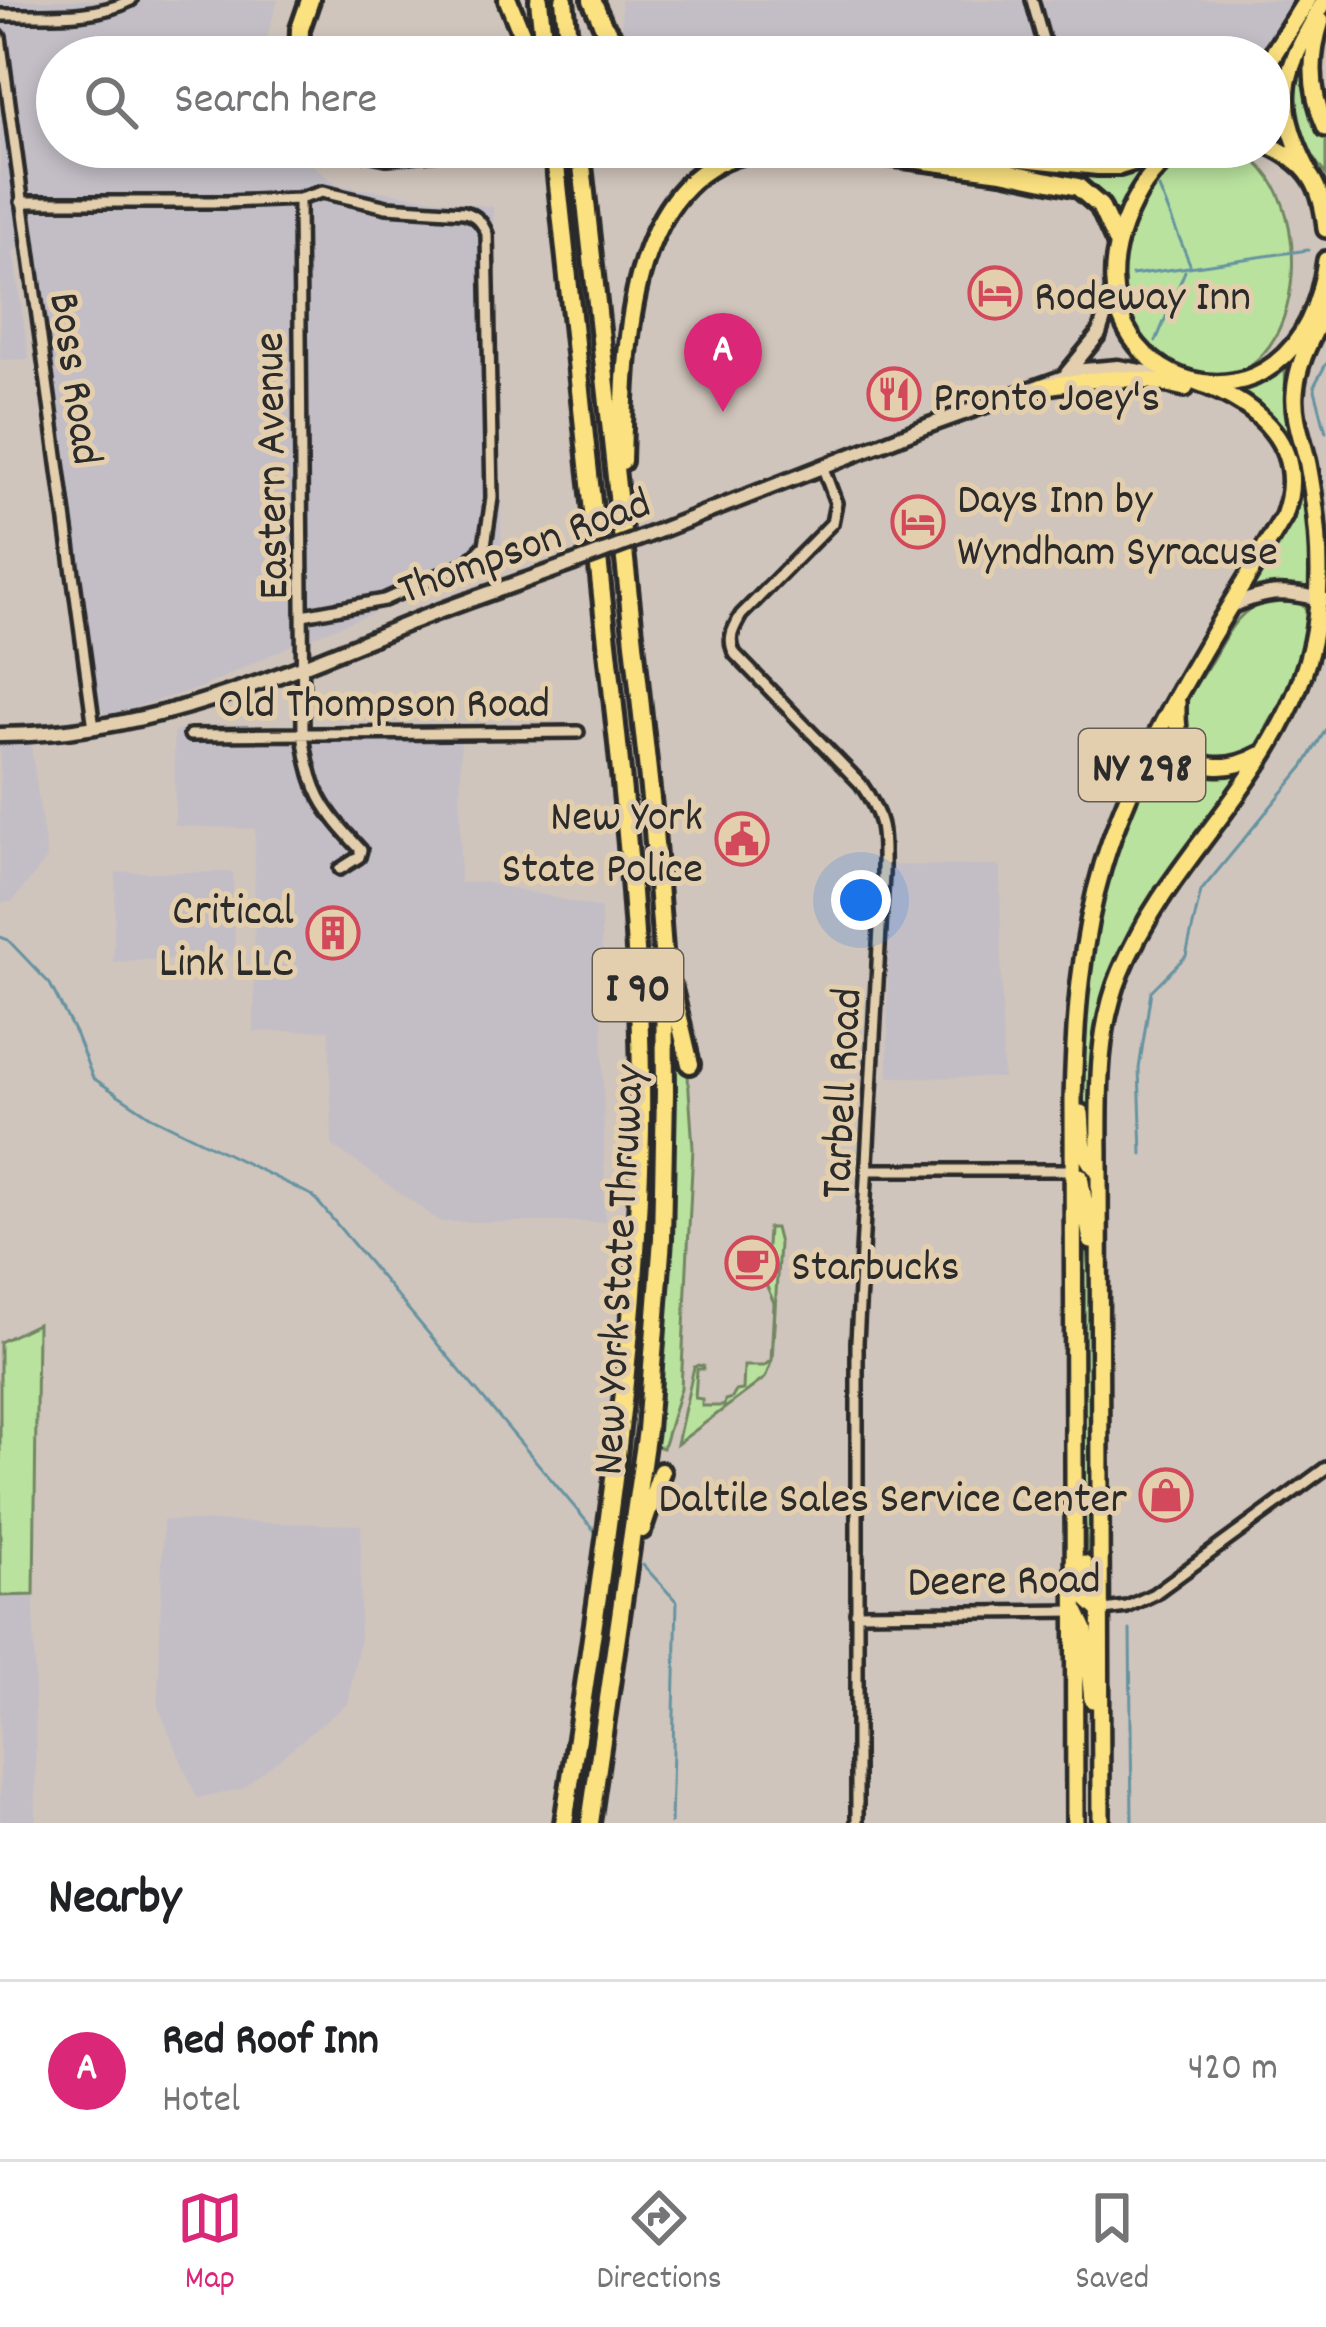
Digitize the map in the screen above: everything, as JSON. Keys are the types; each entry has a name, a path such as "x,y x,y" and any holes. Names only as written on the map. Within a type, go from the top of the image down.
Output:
{"highway":[{"path":"288,36 298,0"},
{"path":"300,36 310,0"},
{"path":"508,0 523,36"},
{"path":"539,0 543,36"},
{"path":"564,0 568,36"},
{"path":"592,0 611,36"},
{"path":"1285,36 1307,0"},
{"name":"New York State Thruway","path":"556,168 632,881 640,1055 638,1231 630,1350 564,1823"},
{"name":"New York State Thruway","path":"582,168 653,817 662,934 665,1093 662,1239 647,1430 590,1823"},
{"path":"620,518 628,327 646,256 660,224 684,189 709,168"},
{"path":"979,168 1078,187 1100,206 1117,243"},
{"path":"662,934 690,1064"},
{"path":"629,1563 661,1472"}],"main road":[{"path":"1289,36 1307,0"},
{"path":"1325,3 1312,69 1326,128"},
{"path":"1290,69 1325,3"},
{"path":"1290,131 1316,180 1326,229"},
{"path":"1290,161 1316,180"},
{"name":"NY 298","path":"1075,1823 1074,1044 1084,945 1103,865 1142,763 1284,516 1290,478 1283,447 1269,426 1222,391 1176,377 1154,362 1126,328 1114,288 1117,243 1129,211 1156,168"},
{"name":"NY 298","path":"1101,1823 1099,1170 1103,1039 1121,970 1143,927 1265,753 1286,718 1305,670 1322,588 1313,496 1290,424 1287,395 1291,361 1321,308 1326,260"},
{"path":"1313,496 1294,395 1300,363 1326,292"},
{"path":"1198,382 1244,380 1277,363 1300,339"},
{"path":"1042,387 1129,377 1246,405"},
{"path":"1305,670 1326,644"},
{"path":"1177,699 1182,742 1202,763 1236,767 1265,753"},
{"path":"1074,1044 1087,1159 1099,1170"},
{"path":"1073,1170 1082,1181 1099,1295"},
{"path":"1074,1478 1087,1595 1100,1611"},
{"path":"1075,1611 1085,1630 1101,1751"}],"street":[{"path":"0,15 90,13 131,0"},
{"path":"1032,0 1042,36"},
{"name":"Boss Road","path":"0,38 94,728"},
{"path":"21,202 227,202 299,199 322,192 387,207 464,212 482,223 487,234 492,498 488,540 469,562 384,599 303,615"},
{"name":"Eastern Avenue","path":"299,199 303,733 312,785 332,820 361,850 359,857 340,869"},
{"name":"Thompson Road","path":"1062,378 1100,334 1114,288"},
{"name":"Thompson Road","path":"0,735 94,728 193,706 1084,370 1118,367 1176,377"},
{"name":"Tarbell Road","path":"823,468 836,502 832,524 741,615 730,643 735,654 862,784 883,825 856,1404 856,1823"},
{"path":"1231,606 1260,594 1322,588"},
{"name":"Old Thompson Road","path":"190,735 578,732"},
{"path":"866,1170 1099,1170"},
{"name":"Deere Road","path":"856,1612 1127,1607 1154,1594 1326,1468"}],"shaded area":[{"path":"0,0 278,0 267,36 36,36 36,168 316,168 337,185 493,207 502,561 285,648 203,687 107,716 98,706 33,248 13,251 29,359 0,360"},
{"path":"621,0 1296,0 1275,36 627,36"},
{"path":"248,724 247,740 461,742 460,883 484,882 601,908 605,1222 441,1222 332,1145 329,1030 254,1032 255,829 175,826 174,731"},
{"path":"31,744 47,859 12,902 0,902 0,745"},
{"path":"892,865 1000,866 1003,1078 888,1077 887,920"},
{"path":"116,872 233,872 235,955 113,962"},
{"path":"163,1520 361,1525 360,1637 348,1703 242,1789 197,1798 158,1707"},
{"path":"34,1595 36,1823 0,1823 0,1596"}],"green space":[{"path":"1308,47 1326,140 1326,175 1306,145 1296,114 1296,82"},
{"path":"1030,168 1142,168 1117,221 1096,193 1060,174"},
{"path":"1168,168 1259,168 1275,187 1289,228 1292,274 1284,318 1263,353 1232,373 1189,371 1172,364 1144,341 1126,305 1123,282 1128,235 1147,192"},
{"path":"1282,369 1287,423 1310,517 1311,589 1272,586 1248,595 1292,512 1296,468 1290,446 1276,424 1243,392"},
{"path":"1266,600 1297,602 1309,616 1293,673 1253,750 1232,761 1211,759 1186,737 1185,709 1234,624"},
{"path":"1171,730 1183,755 1245,768 1143,911 1112,973 1093,1045 1088,1150 1080,1045 1090,950 1121,838"},
{"path":"672,1026 688,1076 693,1148 681,1388 663,1448 654,1445 669,1236"},
{"path":"1080,1190 1091,1292 1091,1592 1079,1455"},
{"path":"768,1228 775,1228 779,1244 772,1360 765,1378 677,1444 694,1367 703,1366 697,1369 695,1398 702,1399 702,1406 724,1406 725,1400 743,1390 744,1366 764,1366 771,1360 774,1303 765,1282"},
{"path":"37,1324 34,1595 0,1596 0,1342"}],"waterway":[{"path":"1159,188 1190,264"},
{"path":"1132,275 1308,250"},
{"path":"1156,341 1185,271"},
{"path":"1326,364 1314,386 1326,432"},
{"path":"1142,1154 1139,1069 1151,991 1186,956 1201,891 1304,766 1326,729"},
{"path":"0,937 50,984 93,1078 150,1116 313,1196 598,1535"},
{"path":"643,1565 677,1602 671,1823"},
{"path":"1130,1630 1132,1823"}],"place":[{"name":"Rodeway Inn","path":"995,293"},
{"name":"Pronto Joey's","path":"894,394"},
{"name":"Red Roof Inn","path":"723,412"},
{"name":"Days Inn by Wyndham Syracuse","path":"918,522"},
{"name":"New York State Police","path":"742,839"},
{"name":"Critical Link LLC","path":"333,933"},
{"name":"Starbucks","path":"752,1263"},
{"name":"Daltile Sales Service Center","path":"1166,1495"}]}
